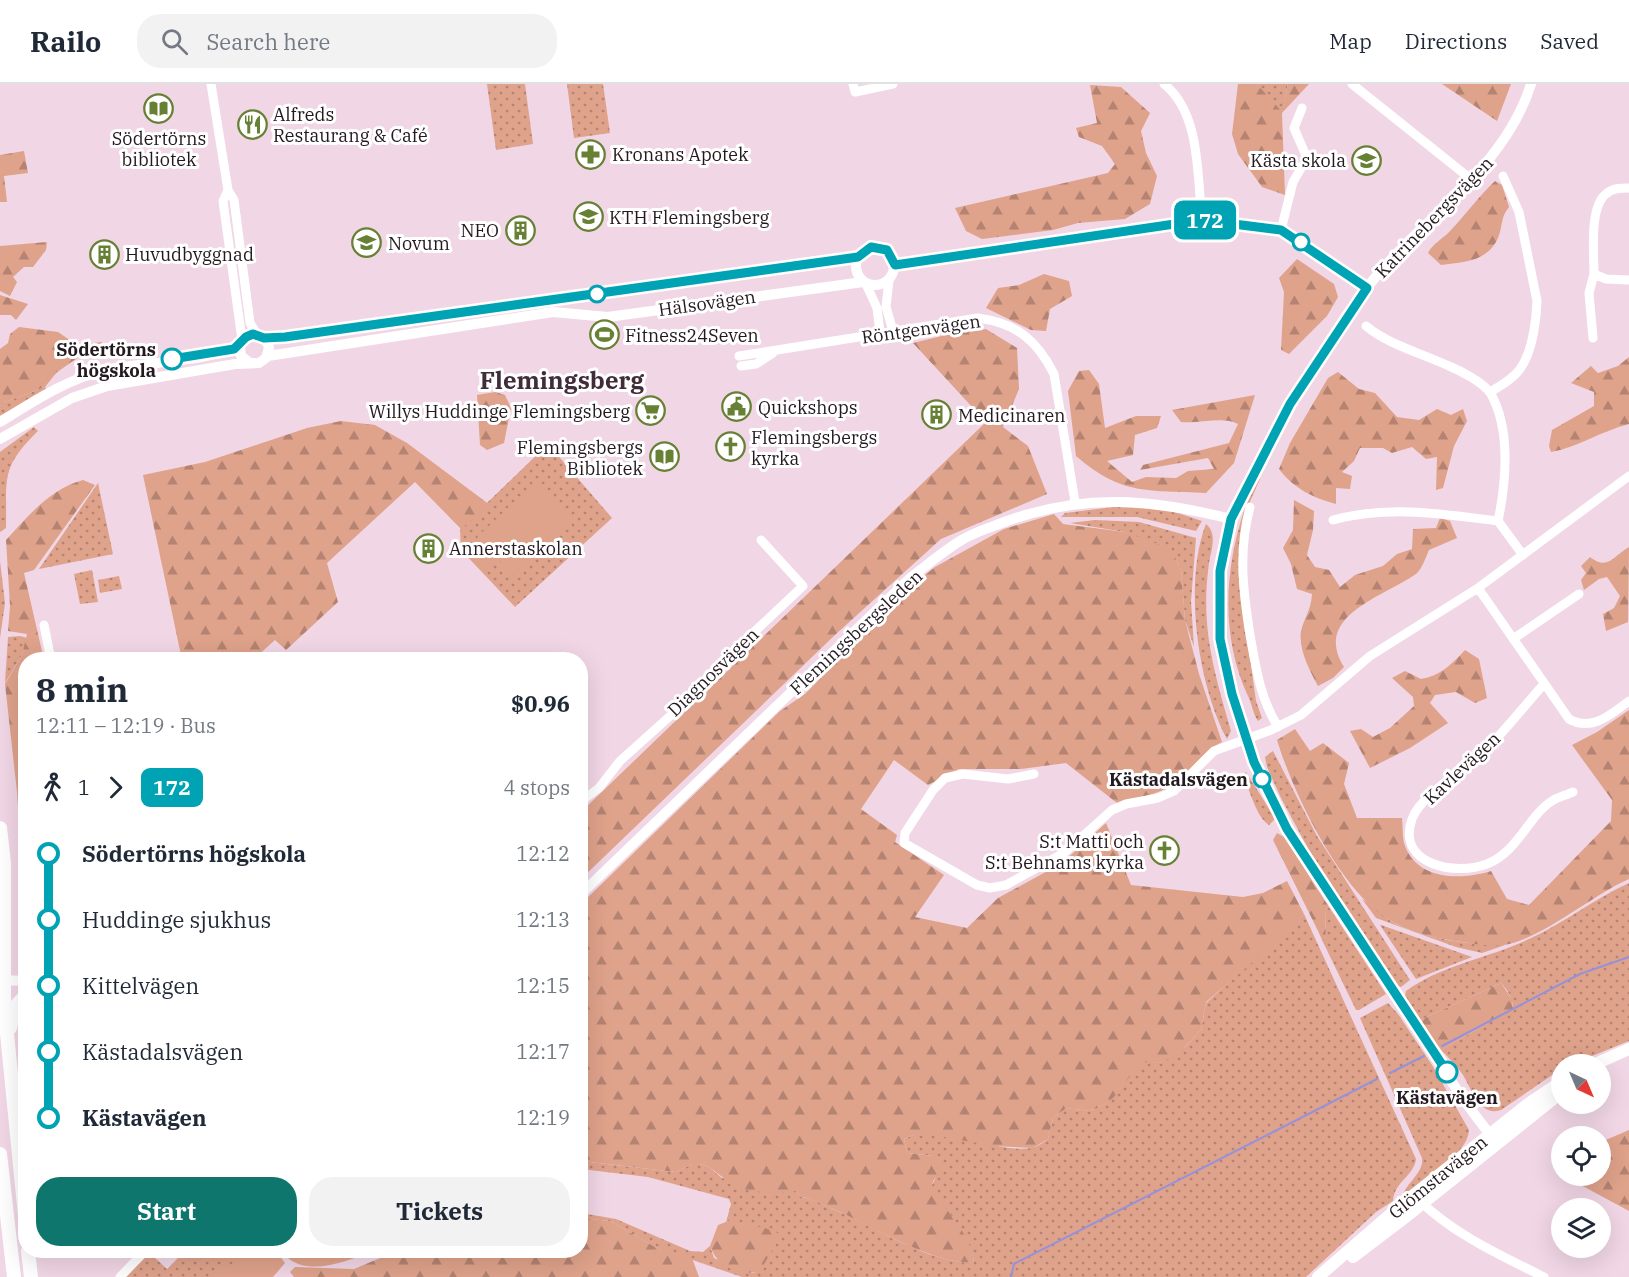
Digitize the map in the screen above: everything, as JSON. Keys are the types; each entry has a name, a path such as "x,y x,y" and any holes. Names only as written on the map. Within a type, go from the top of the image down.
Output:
{"main road":[{"path":"0,828 4,863 2,980 18,1147"},
{"path":"8,1048 12,1016 18,1007"},
{"path":"1611,1058 1629,1050"},
{"path":"1611,1061 1629,1050"},
{"name":"Glömstavägen","path":"1318,1277 1494,1139 1551,1090"},
{"name":"Glömstavägen","path":"1494,1139 1551,1100"},
{"path":"0,1154 14,1277"},
{"name":"Glömstavägen","path":"1325,1277 1418,1199"},
{"path":"29,1258 31,1277"}],"street":[{"path":"1,439 72,398 107,386 259,363 268,356 269,348 250,323 234,200 228,190 211,84"},
{"path":"854,88 893,84"},
{"path":"1164,84 1177,97 1189,124 1202,220"},
{"path":"1352,84 1472,180"},
{"name":"Katrinebergsvägen","path":"1494,1139 1287,829 1254,762 1232,694 1220,639 1220,571 1231,519 1290,404 1367,288 1410,238 1489,161 1522,108 1531,84"},
{"path":"1281,230 1293,182 1307,158 1294,128 1302,108"},
{"path":"1490,392 1519,370 1525,360 1537,301 1519,212 1503,176"},
{"path":"1593,338 1589,302 1594,274 1596,214 1601,198 1613,190 1629,188"},
{"path":"228,190 223,201 241,356 250,363"},
{"path":"895,265 1202,220 1281,230 1367,288"},
{"path":"880,333 877,308 857,273 858,257 871,247 882,248 891,254 895,265 889,280 886,307 892,332"},
{"name":"Hälsovägen","path":"261,336 285,337 858,257"},
{"path":"1594,274 1606,279 1629,280"},
{"path":"864,283 878,286 889,280"},
{"name":"Hälsovägen","path":"268,356 275,352 554,312 608,317 864,283"},
{"name":"Röntgenvägen","path":"740,361 778,350 880,333 978,318 998,320 1032,339 1054,374 1075,502"},
{"path":"1366,326 1379,336 1461,372 1490,392 1501,430 1506,462 1506,483 1498,521"},
{"path":"0,420 66,382 106,370 215,354 241,342 250,335 261,336"},
{"path":"1034,774 1008,779 963,774 942,780 905,832 905,845 972,883 990,888 1006,885 1064,853 1119,807 1158,798 1174,791 1210,754 1278,727 1312,707 1370,656 1478,588 1629,476"},
{"name":"Flemingsbergsleden","path":"588,887 909,579 962,540 1029,513 1075,502 1134,501 1192,509 1231,519"},
{"path":"1250,507 1242,558 1244,605 1261,695 1278,727"},
{"path":"1333,520 1359,513 1415,511 1498,521 1523,555"},
{"name":"Diagnosvägen","path":"588,796 605,783 620,761 689,699 718,666 803,586 760,540"},
{"path":"1478,588 1569,718 1586,725 1597,722 1629,701"},
{"path":"1513,639 1579,594"},
{"path":"44,625 49,652"},
{"name":"Kavlevägen","path":"1544,685 1479,757 1421,804 1412,820 1412,841 1419,854 1436,866 1470,868 1486,865 1508,851 1551,801 1573,792"},
{"path":"2,980 18,981"},
{"path":"1418,1199 1470,1237 1544,1277"},
{"path":"120,1277 138,1258"}],"green space":[{"path":"487,84 525,84 533,144 496,150"},
{"path":"567,84 603,84 610,133 574,138"},
{"path":"1238,84 1257,84 1282,112 1288,84 1309,84 1282,113 1285,195 1262,187 1238,154 1232,134"},
{"path":"1257,84 1288,84 1282,113"},
{"path":"1442,84 1511,84 1497,121"},
{"path":"1090,85 1121,87 1150,113 1141,131 1146,153 1157,176 1150,204 1125,219 1078,223 1053,230 982,239 966,231 955,208 1108,173 1115,164 1102,146 1079,137 1076,128 1097,123"},
{"path":"24,151 28,173 4,176 7,202 0,202 0,155"},
{"path":"1495,181 1502,185 1509,207 1504,215 1500,234 1493,246 1488,252 1474,259 1441,265 1428,253"},
{"path":"47,242 46,250 33,267 24,267 13,277 17,282 10,296 0,291 0,246"},
{"path":"1297,259 1334,284 1338,297 1327,316 1289,354 1281,350 1284,292 1279,278"},
{"path":"1044,274 1069,281 1072,296 1050,309 1046,331 1031,330 986,308 998,288 1019,285"},
{"path":"0,295 28,304 16,320 11,315 0,315"},
{"path":"19,327 58,332 77,345 102,342 100,352 79,357 56,373 45,387 5,402 0,397 0,349 8,343 10,334"},
{"path":"986,329 1017,348 1019,389 1003,427 1028,446 1047,494 941,539 836,634 588,872 588,805 986,422 913,343 958,332"},
{"path":"1629,357 1629,424 1551,452 1549,446 1552,430 1594,406 1594,392 1571,383 1591,366 1598,373 1618,366"},
{"path":"1089,370 1099,384 1105,428 1136,416 1161,416 1157,428 1135,435 1133,455 1107,461 1132,482 1146,477 1176,478 1188,471 1214,469 1208,458 1140,470 1143,465 1229,443 1238,424 1218,420 1181,422 1172,410 1255,395 1234,463 1206,493 1152,491 1137,488 1122,484 1092,469 1076,456 1068,391 1079,371"},
{"path":"1338,372 1359,389 1375,393 1397,417 1419,420 1437,409 1451,415 1463,409 1467,421 1454,446 1443,488 1436,490 1437,457 1426,459 1412,447 1392,453 1383,448 1360,448 1354,461 1342,472 1352,476 1350,489 1336,488 1336,504 1304,491 1285,476 1279,469 1290,443 1328,378"},
{"path":"45,387 47,390 0,416 0,397 5,402"},
{"path":"495,392 505,395 511,408 504,443 487,450 480,445 477,395"},
{"path":"341,421 375,425 407,443 490,505 461,529 415,482 327,563 338,602 286,650 275,640 262,652 180,652 143,475 205,462 307,428"},
{"path":"34,427 38,431 11,465 7,485 6,528 0,532 0,452"},
{"path":"548,444 612,518 515,607 461,550 460,529"},
{"path":"1257,478 1260,479 1249,504 1240,586 1256,701 1262,718 1258,721 1238,670 1229,615 1232,559 1246,504"},
{"path":"538,479 574,518 513,575 477,537"},
{"path":"83,480 95,485 34,570 24,573 42,652 23,652 27,634 8,631 10,606 6,540 31,513 50,497 71,484"},
{"path":"98,483 113,554 39,569"},
{"path":"1294,500 1314,511 1313,530 1307,555 1315,567 1329,570 1340,587 1355,575 1383,566 1397,554 1412,549 1413,529 1436,528 1440,518 1450,521 1457,538 1429,550 1416,574 1370,600 1344,621 1337,634 1337,649 1344,667 1333,678 1318,686 1305,660 1301,645 1301,631 1312,594 1297,589 1291,564 1283,548 1293,530"},
{"path":"1113,507 1169,510 1202,521 1196,531 1137,517 1061,517 1065,513"},
{"path":"1054,514 1063,524 1125,532 1158,544 1175,557 1181,569 1185,620 1199,674 1222,742 1204,755 1172,785 1150,795 1117,803 1066,763 1021,769 959,769 928,785 894,760 861,809 897,835 895,842 944,875 915,917 967,928 998,898 1062,863 1106,823 1131,885 1243,897 1263,893 1287,881 1304,914 1280,939 1206,1002 1201,1030 1177,1055 1160,1063 1144,1062 1114,1097 1099,1108 1065,1109 1053,1118 1048,1139 1033,1148 994,1146 927,1134 904,1139 907,1153 933,1156 941,1164 941,1171 933,1181 931,1189 964,1233 974,1263 939,1257 920,1250 831,1208 801,1197 796,1191 767,1193 737,1188 709,1167 700,1164 692,1164 676,1172 588,1162 588,897 780,711 805,694 906,590 935,567 1004,529"},
{"path":"1095,520 1139,522 1196,538 1191,601 1194,647 1185,620 1181,569 1175,557 1125,532 1070,523"},
{"path":"1206,524 1212,532 1213,542 1206,608 1214,668 1231,731 1227,739 1208,691 1197,633 1196,575 1199,548"},
{"path":"476,538 497,560 484,572 463,551"},
{"path":"1629,547 1628,622 1606,631 1603,614 1614,608 1620,596 1607,577 1599,579 1584,590 1581,580 1586,573 1581,566 1590,557 1601,563 1610,561"},
{"path":"0,561 5,603 0,638"},
{"path":"92,570 98,602 80,604 74,574"},
{"path":"119,576 122,589 100,593 98,580"},
{"path":"8,637 27,638 23,652 18,652 18,662 5,683"},
{"path":"1465,650 1479,659 1487,698 1475,703 1456,692 1435,695 1430,703 1448,723 1410,748 1370,768 1350,731 1361,729 1373,737 1390,728 1414,706 1413,697 1392,678 1405,671 1421,679 1434,675 1450,665"},
{"path":"18,662 18,807 17,792 5,684"},
{"path":"1629,710 1629,879 1550,926 1519,941 1499,946 1453,941 1422,934 1393,922 1368,903 1335,862 1320,837 1294,786 1277,740 1295,729 1310,751 1323,743 1349,763 1344,784 1357,818 1402,818 1405,846 1420,866 1430,872 1454,876 1491,871 1507,899 1529,905 1611,821 1612,800 1572,745 1597,732"},
{"path":"1273,751 1317,836 1410,980 1401,987 1398,986 1310,852 1267,767 1265,757"},
{"path":"1246,772 1273,815 1274,820 1269,825 1260,816 1253,802 1243,774"},
{"path":"1277,833 1284,837 1329,907 1325,909 1326,938 1322,940 1273,840"},
{"path":"1629,883 1629,1041 1597,1054 1551,1054 1551,1076 1501,1110 1487,1110 1477,1101 1461,1072 1441,1050 1513,1009 1506,988 1501,983 1420,1020 1405,996 1406,991 1450,968 1529,939"},
{"path":"1362,899 1396,924 1422,934 1477,944 1505,945 1482,953 1456,947 1376,918"},
{"path":"1329,907 1386,994 1359,1010 1356,1010 1322,940 1326,938 1325,909"},
{"path":"1304,914 1416,1159 1412,1170 1394,1194 1393,1201 1376,1212 1306,1277 742,1277 655,1247 610,1221 588,1219 588,1214 616,1219 690,1251 703,1252 710,1246 714,1258 752,1273 756,1272 731,1220 726,1222 731,1204 729,1199 648,1177 588,1170 588,1162 676,1172 692,1164 700,1164 709,1167 722,1178 796,1191 801,1197 852,1217 920,1251 956,1261 974,1263 964,1235 930,1189 936,1177 933,1156 907,1153 904,1139 932,1134 1018,1149 1038,1146 1048,1139 1053,1118 1065,1109 1090,1110 1107,1103 1144,1061 1160,1063 1185,1047 1201,1030 1206,1003"},
{"path":"1381,925 1472,957 1416,979"},
{"path":"1501,983 1512,999 1513,1009 1441,1050 1420,1020"},
{"path":"1388,1003 1432,1065 1469,1130 1461,1149 1402,1198 1420,1169 1422,1158 1360,1018"},
{"path":"1629,1130 1629,1211 1611,1201 1611,1198 1605,1198 1583,1186 1611,1186 1611,1138"},
{"path":"588,1219 610,1221 655,1247 692,1258 699,1277 294,1277 290,1272 295,1267 354,1269 380,1258 588,1258"},
{"path":"731,1220 772,1230 781,1235 760,1271 745,1273 730,1269 713,1253 710,1246 718,1225"},
{"path":"145,1258 155,1258 167,1269 178,1258 281,1258 285,1263 273,1277 125,1277"},
{"path":"238,1258 277,1258 283,1264 269,1277 211,1277 226,1263 229,1266"},
{"path":"288,1258 354,1258 317,1267 296,1263"}],"waterway":[{"path":"1442,1046 1580,974 1629,957"},
{"path":"1390,1073 1424,1056"},
{"path":"1011,1277 1014,1264 1377,1079"}],"bus line":[{"name":"172","path":"172,359 215,354 234,349 242,340 253,334 272,339 619,291 858,257 871,247 887,250 895,265 1202,220 1281,230 1367,288 1290,404 1231,519 1220,571 1220,639 1232,694 1254,762 1287,829 1447,1072"}],"place":[{"name":"Södertörns bibliotek","path":"159,109"},
{"name":"Alfreds Restaurang & Café","path":"252,124"},
{"name":"Kronans Apotek","path":"591,154"},
{"name":"Kästa skola","path":"1367,160"},
{"name":"KTH Flemingsberg","path":"588,217"},
{"name":"NEO","path":"520,230"},
{"name":"Novum","path":"367,243"},
{"name":"Huvudbyggnad","path":"104,254"},
{"name":"Fitness24Seven","path":"604,335"},
{"name":"Södertörns högskola","path":"172,359"},
{"name":"Quickshops","path":"737,407"},
{"name":"Willys Huddinge Flemingsberg","path":"651,411"},
{"name":"Medicinaren","path":"937,415"},
{"name":"Flemingsbergs kyrka","path":"730,447"},
{"name":"Flemingsbergs Bibliotek","path":"664,457"},
{"name":"Annerstaskolan","path":"428,548"},
{"name":"Kästadalsvägen","path":"1262,779"},
{"name":"S:t Matti och S:t Behnams kyrka","path":"1165,851"},
{"name":"Kästavägen","path":"1447,1072"}],"district":[{"name":"Flemingsberg","path":"562,380"}]}
